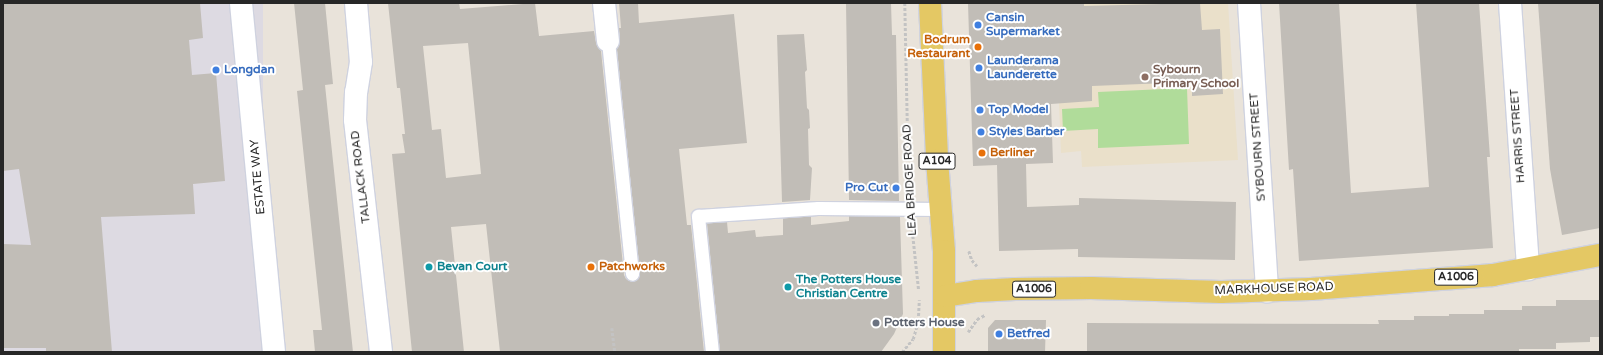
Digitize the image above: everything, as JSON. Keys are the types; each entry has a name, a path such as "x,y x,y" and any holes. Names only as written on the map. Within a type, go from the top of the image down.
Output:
{"main road":[{"name":"A104","path":"930,3 945,296 944,352"},
{"name":"MARKHOUSE ROAD","path":"945,296 977,291 1016,289 1091,288 1267,291 1358,286 1493,274 1600,255"}],"street":[{"name":"ESTATE WAY","path":"241,3 274,352"},
{"name":"TALLACK ROAD","path":"356,3 362,62 356,92 355,120 381,352"},
{"path":"604,3 608,41"},
{"name":"SYBOURN STREET","path":"1249,3 1267,291"},
{"name":"HARRIS STREET","path":"1510,3 1528,269"}],"lane":[{"path":"608,41 632,274"},
{"path":"712,352 698,216 818,208 941,209"}],"path":[{"name":"LEA BRIDGE ROAD","path":"903,352 914,340 920,298 909,186 905,3"},
{"path":"969,253 977,266"},
{"path":"968,336 969,329 977,319 977,315"},
{"path":"612,328 615,352"}],"shaded area":[{"path":"3,3 263,3 263,352 3,352"},
{"name":"Sybourn Primary School","path":"1055,3 1228,3 1238,160 1082,167 1081,151 1061,153"}],"green space":[{"path":"1187,88 1189,144 1098,148 1098,129 1063,131 1062,109 1099,107 1098,92"}],"building":[{"path":"3,3 200,3 203,38 189,40 192,75 216,73 225,181 193,184 195,214 101,217 112,352 46,352 46,348 3,348 3,244 31,245 19,169 3,171"},
{"path":"294,3 325,3 333,84 325,85 353,352 315,352 313,330 322,330 297,91 303,90"},
{"path":"388,3 459,3 460,9 535,3 539,36 594,31 596,43 601,51 624,275 626,279 632,282 637,280 640,273 617,49 620,40 619,28 621,28 619,3 638,3 639,23 734,14 747,143 679,149 687,225 691,225 704,352 500,352 486,224 451,227 464,352 412,352 392,154 405,153 402,134 405,134 400,88 397,88","holes":["468,43 481,174 446,178 441,129 432,130 423,46"]},
{"path":"846,3 891,3 892,35 896,35 899,201 849,200"},
{"path":"968,3 1084,3 1084,6 1200,3 1202,30 1220,29 1223,94 1192,96 1192,82 1092,86 1092,101 1051,104 1053,163 1026,164 1027,207 1079,205 1079,198 1236,202 1235,260 1078,257 1078,249 999,251 997,165 973,166"},
{"path":"1279,3 1339,3 1351,193 1429,187 1416,3 1479,3 1490,157 1487,157 1493,248 1299,261 1293,169 1289,170"},
{"path":"1538,3 1600,3 1600,228 1562,235 1550,169"},
{"path":"804,34 807,70 805,72 807,108 809,110 810,128 808,129 809,165 812,168 810,200 782,202 777,35"},
{"name":"The Potters House Christian Centre","path":"811,216 811,225 849,221 849,216 900,217 903,314 894,334 881,352 720,352 707,223 727,222 728,233 755,230 756,237 783,235 783,218"},
{"path":"1556,300 1600,300 1600,337 1590,337 1590,342 1556,343 1556,349 1519,349 1519,352 1087,352 1087,323 1379,324 1378,320 1414,320 1414,316 1484,314 1484,310 1522,310 1522,306 1556,306"},
{"path":"995,320 1046,320 1045,352 988,352 988,328"}],"place":[{"name":"Cansin Supermarket","path":"978,25"},
{"name":"Bodrum Restaurant","path":"978,47"},
{"name":"Launderama Launderette","path":"979,68"},
{"name":"Longdan","path":"216,70"},
{"name":"Sybourn Primary School","path":"1145,77"},
{"name":"Top Model","path":"980,110"},
{"name":"Styles Barber","path":"981,132"},
{"name":"Berliner","path":"982,153"},
{"name":"Pro Cut","path":"896,188"},
{"name":"Bevan Court","path":"429,267"},
{"name":"Patchworks","path":"591,267"},
{"name":"The Potters House Christian Centre","path":"788,287"},
{"name":"Potters House","path":"876,323"},
{"name":"Betfred","path":"999,334"}]}
